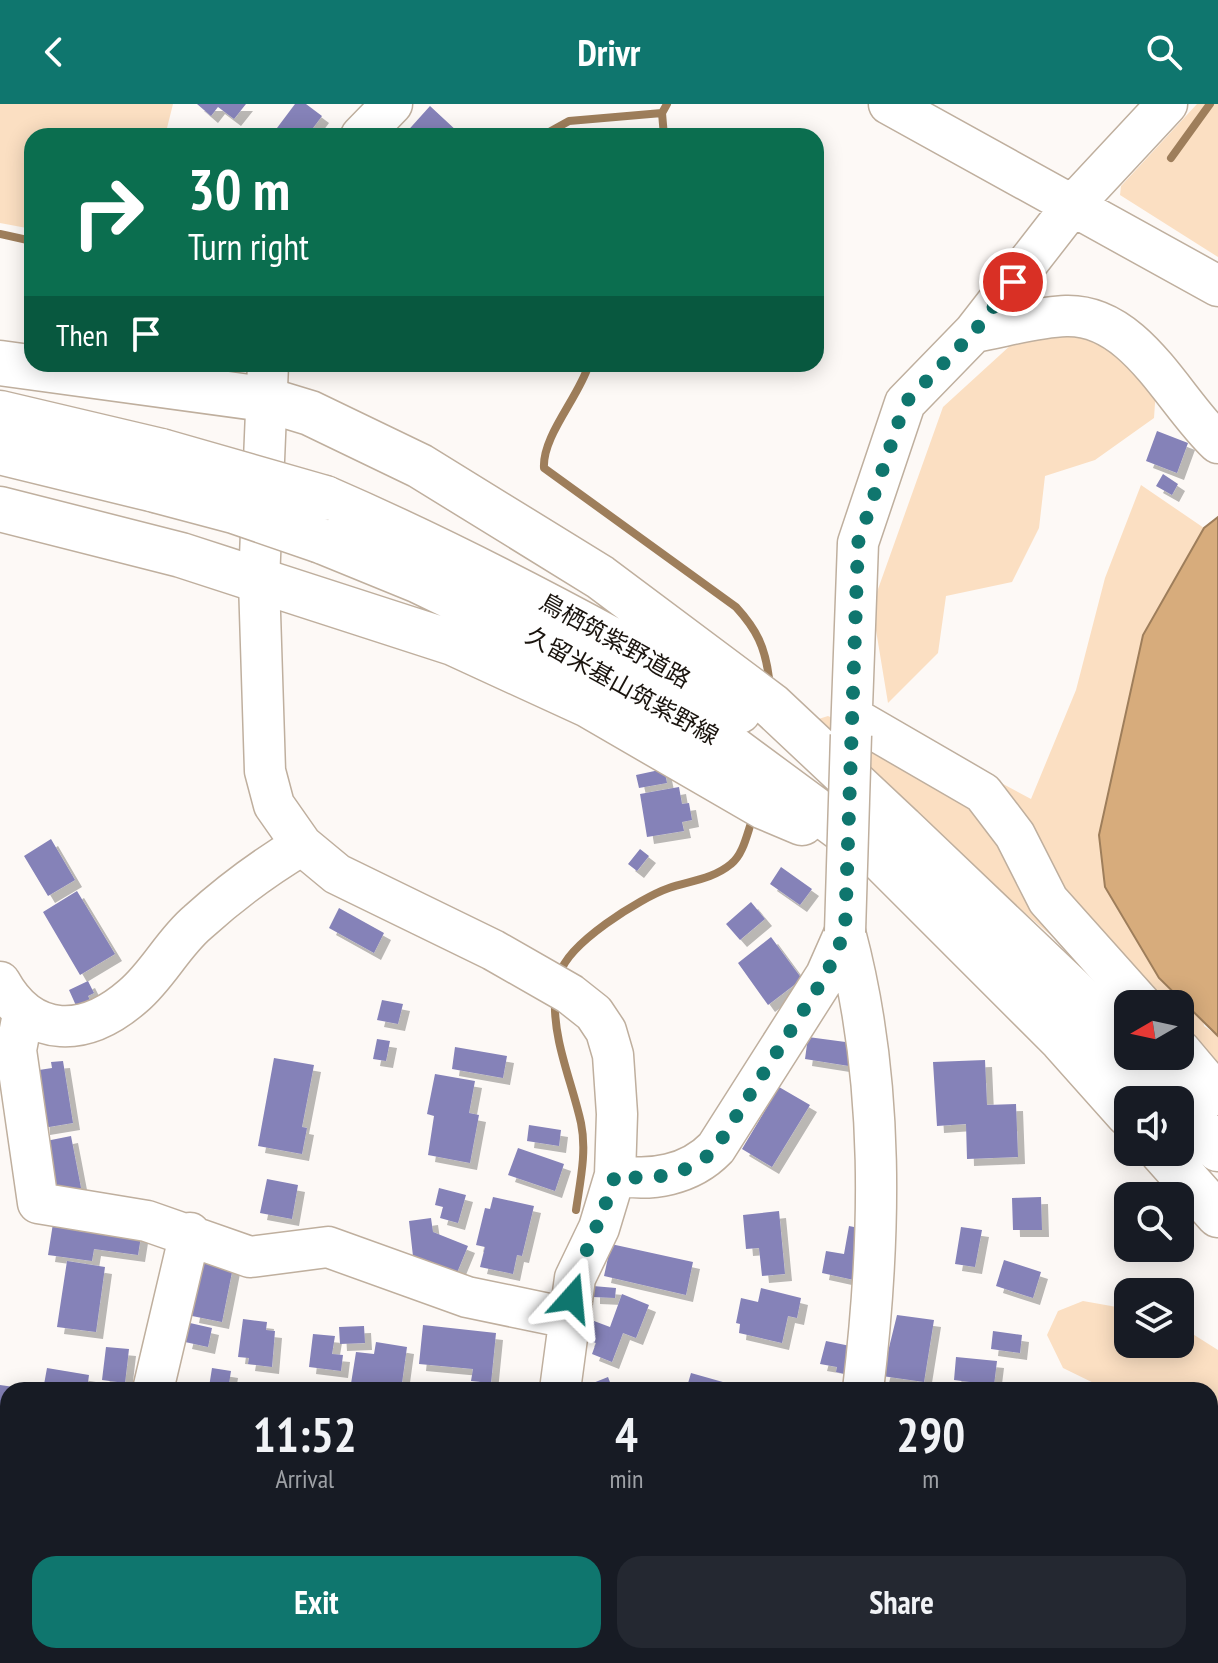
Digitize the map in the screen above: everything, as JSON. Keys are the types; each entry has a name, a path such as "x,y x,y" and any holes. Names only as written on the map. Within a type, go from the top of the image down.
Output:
{"main road":[{"path":"0,363 24,365"},
{"path":"133,372 266,381 310,413 420,466 600,577 771,705 890,842"},
{"name":"鳥栖筑紫野道路","path":"0,413 158,470 325,498 436,546 606,635 741,711 890,842 1093,1010 1114,1033"},
{"name":"久留米基山筑紫野線","path":"0,452 158,470 234,511 321,541 419,581 591,664 890,842 1114,1098"},
{"path":"0,509 181,555 453,643 588,705 764,807 890,842"},
{"path":"1147,1070 1161,1086"},
{"path":"1194,1122 1218,1149"},
{"path":"1174,1166 1218,1215"}],"street":[{"path":"369,128 392,104"},
{"path":"889,104 1218,286"},
{"path":"864,1382 873,1301 876,1188 872,1089 860,987 845,932 858,543 905,403 974,332 1072,206 1167,104"},
{"path":"974,332 1067,316 1107,323 1142,354 1199,425 1218,443"},
{"path":"266,381 259,581 265,771 274,805 302,845 337,874 557,986 594,1013 606,1031 613,1055 617,1114 615,1175 599,1228 575,1278 561,1382"},
{"path":"852,726 983,793 1015,835 1048,900 1128,990"},
{"path":"0,982 23,1014 53,1028 87,1022 133,997 195,923 266,867 302,845"},
{"path":"615,1175 637,1179 668,1175 701,1163 716,1148 826,975 845,932"},
{"path":"23,1014 16,1050 38,1203 147,1221 190,1233 250,1257 328,1247 467,1297 568,1318"},
{"path":"1194,1067 1218,1095"},
{"path":"155,1382 190,1233"}],"shaded area":[{"path":"0,104 173,104 167,128 24,128 24,228 0,223"},
{"path":"1197,104 1218,104 1218,257 1120,195 1121,186"},
{"path":"1079,332 1113,344 1156,389 1154,418 1095,460 1045,476 1039,528 1012,582 946,596 938,653 888,703 872,606 943,407 1012,344"},
{"path":"1141,485 1204,528 1143,635 1204,1026 1218,1036 1218,1106 1191,1070 1194,1070 1194,990 1114,990 806,723 828,716 887,745 904,731 1031,799 1076,690 1105,578"},
{"path":"1218,517 1218,1036 1194,1012 1194,990 1171,990 1159,978 1105,887 1099,835 1143,635 1204,528"},
{"path":"1083,1301 1114,1307 1114,1358 1194,1358 1194,1335 1218,1350 1218,1382 1092,1382 1063,1368 1047,1335 1058,1311"}],"building":[{"path":"197,104 246,104 234,119 218,107 211,116"},
{"path":"295,104 306,104 322,116 313,128 277,128"},
{"path":"430,106 454,128 410,128"},
{"path":"1157,431 1188,443 1177,473 1146,461"},
{"path":"1163,474 1178,484 1172,495 1156,486"},
{"path":"664,769 667,783 639,788 636,775"},
{"path":"679,787 682,804 689,803 692,820 682,822 684,831 647,837 640,794"},
{"path":"51,839 75,880 48,896 24,856"},
{"path":"640,849 649,856 637,871 628,864"},
{"path":"781,867 812,889 800,905 770,884"},
{"path":"77,891 115,954 80,975 43,912"},
{"path":"751,902 765,919 740,940 726,924"},
{"path":"339,908 384,933 374,953 329,928"},
{"path":"771,937 802,979 768,1005 738,963"},
{"path":"88,981 94,993 88,996 92,1004 78,1010 69,990"},
{"path":"382,1000 403,1004 398,1024 377,1020"},
{"path":"808,1037 853,1043 849,1066 805,1059"},
{"path":"377,1039 390,1041 386,1061 373,1059"},
{"path":"455,1047 507,1056 503,1078 452,1069"},
{"path":"274,1058 314,1065 302,1127 307,1128 302,1154 258,1146"},
{"path":"985,1060 987,1105 1016,1104 1018,1157 967,1159 966,1124 937,1126 933,1062"},
{"path":"63,1061 73,1123 43,1128 39,1070 52,1068 51,1062"},
{"path":"435,1074 475,1081 469,1113 479,1115 470,1163 428,1155 434,1116 427,1114"},
{"path":"779,1087 810,1105 772,1167 742,1149"},
{"path":"529,1125 561,1130 559,1146 527,1141"},
{"path":"71,1136 81,1188 56,1193 46,1141"},
{"path":"518,1148 564,1164 555,1191 508,1175"},
{"path":"267,1179 298,1185 292,1219 260,1213"},
{"path":"439,1188 466,1195 458,1223 440,1218 443,1207 435,1205"},
{"path":"493,1197 534,1206 522,1256 517,1255 513,1274 480,1267 485,1247 476,1245 485,1208 490,1209"},
{"path":"1041,1197 1042,1230 1013,1230 1012,1198"},
{"path":"779,1211 785,1274 762,1276 759,1248 746,1249 743,1215"},
{"path":"54,1217 142,1230 138,1255 94,1249 92,1261 48,1255"},
{"path":"431,1218 433,1232 468,1246 454,1280 414,1265 409,1221"},
{"path":"849,1226 864,1229 854,1280 822,1273 826,1251 844,1254"},
{"path":"961,1227 982,1230 975,1267 955,1264"},
{"path":"611,1244 693,1262 686,1295 604,1276"},
{"path":"1004,1260 1041,1272 1033,1298 996,1286"},
{"path":"67,1261 105,1267 96,1332 57,1327"},
{"path":"203,1261 233,1267 222,1322 192,1316"},
{"path":"593,1286 616,1288 615,1298 593,1297"},
{"path":"761,1288 801,1298 797,1318 788,1316 782,1343 739,1333 740,1324 736,1323 741,1298 758,1302"},
{"path":"622,1294 649,1305 636,1338 623,1333 612,1362 592,1354 596,1343 587,1340 594,1321 610,1327"},
{"path":"897,1315 934,1320 924,1382 882,1376"},
{"path":"243,1319 267,1322 266,1330 275,1331 272,1367 248,1364 249,1358 238,1357"},
{"path":"190,1323 212,1328 208,1347 185,1342"},
{"path":"423,1325 496,1333 491,1382 471,1381 473,1369 419,1364"},
{"path":"364,1326 365,1343 340,1344 339,1327"},
{"path":"993,1331 1022,1335 1020,1353 991,1349"},
{"path":"313,1334 335,1336 332,1354 343,1355 341,1371 309,1367"},
{"path":"826,1341 855,1347 849,1375 836,1372 837,1367 820,1364"},
{"path":"376,1342 407,1347 402,1382 351,1382 356,1352 374,1354"},
{"path":"106,1347 129,1349 125,1382 102,1380"},
{"path":"956,1357 997,1361 994,1382 954,1380"},
{"path":"47,1368 89,1375 88,1382 44,1382"},
{"path":"212,1368 231,1371 229,1382 210,1382"},
{"path":"691,1373 723,1382 688,1382"}],"waterway":[{"path":"663,128 662,113 667,104"},
{"path":"1171,158 1210,104"},
{"path":"556,128 569,121 662,113"},
{"path":"0,234 24,239"},
{"path":"586,372 549,443 544,468 736,607 759,640 769,678"},
{"path":"560,974 576,949 624,912 656,893 709,876 731,864 742,850 752,820"},
{"path":"555,999 560,1046 583,1134 576,1210"}],"route":[{"path":"572,1298 575,1278 599,1228 615,1175 637,1179 668,1175 701,1163 716,1148 826,975 845,932 858,543 905,403 974,332 1013,282"}]}
